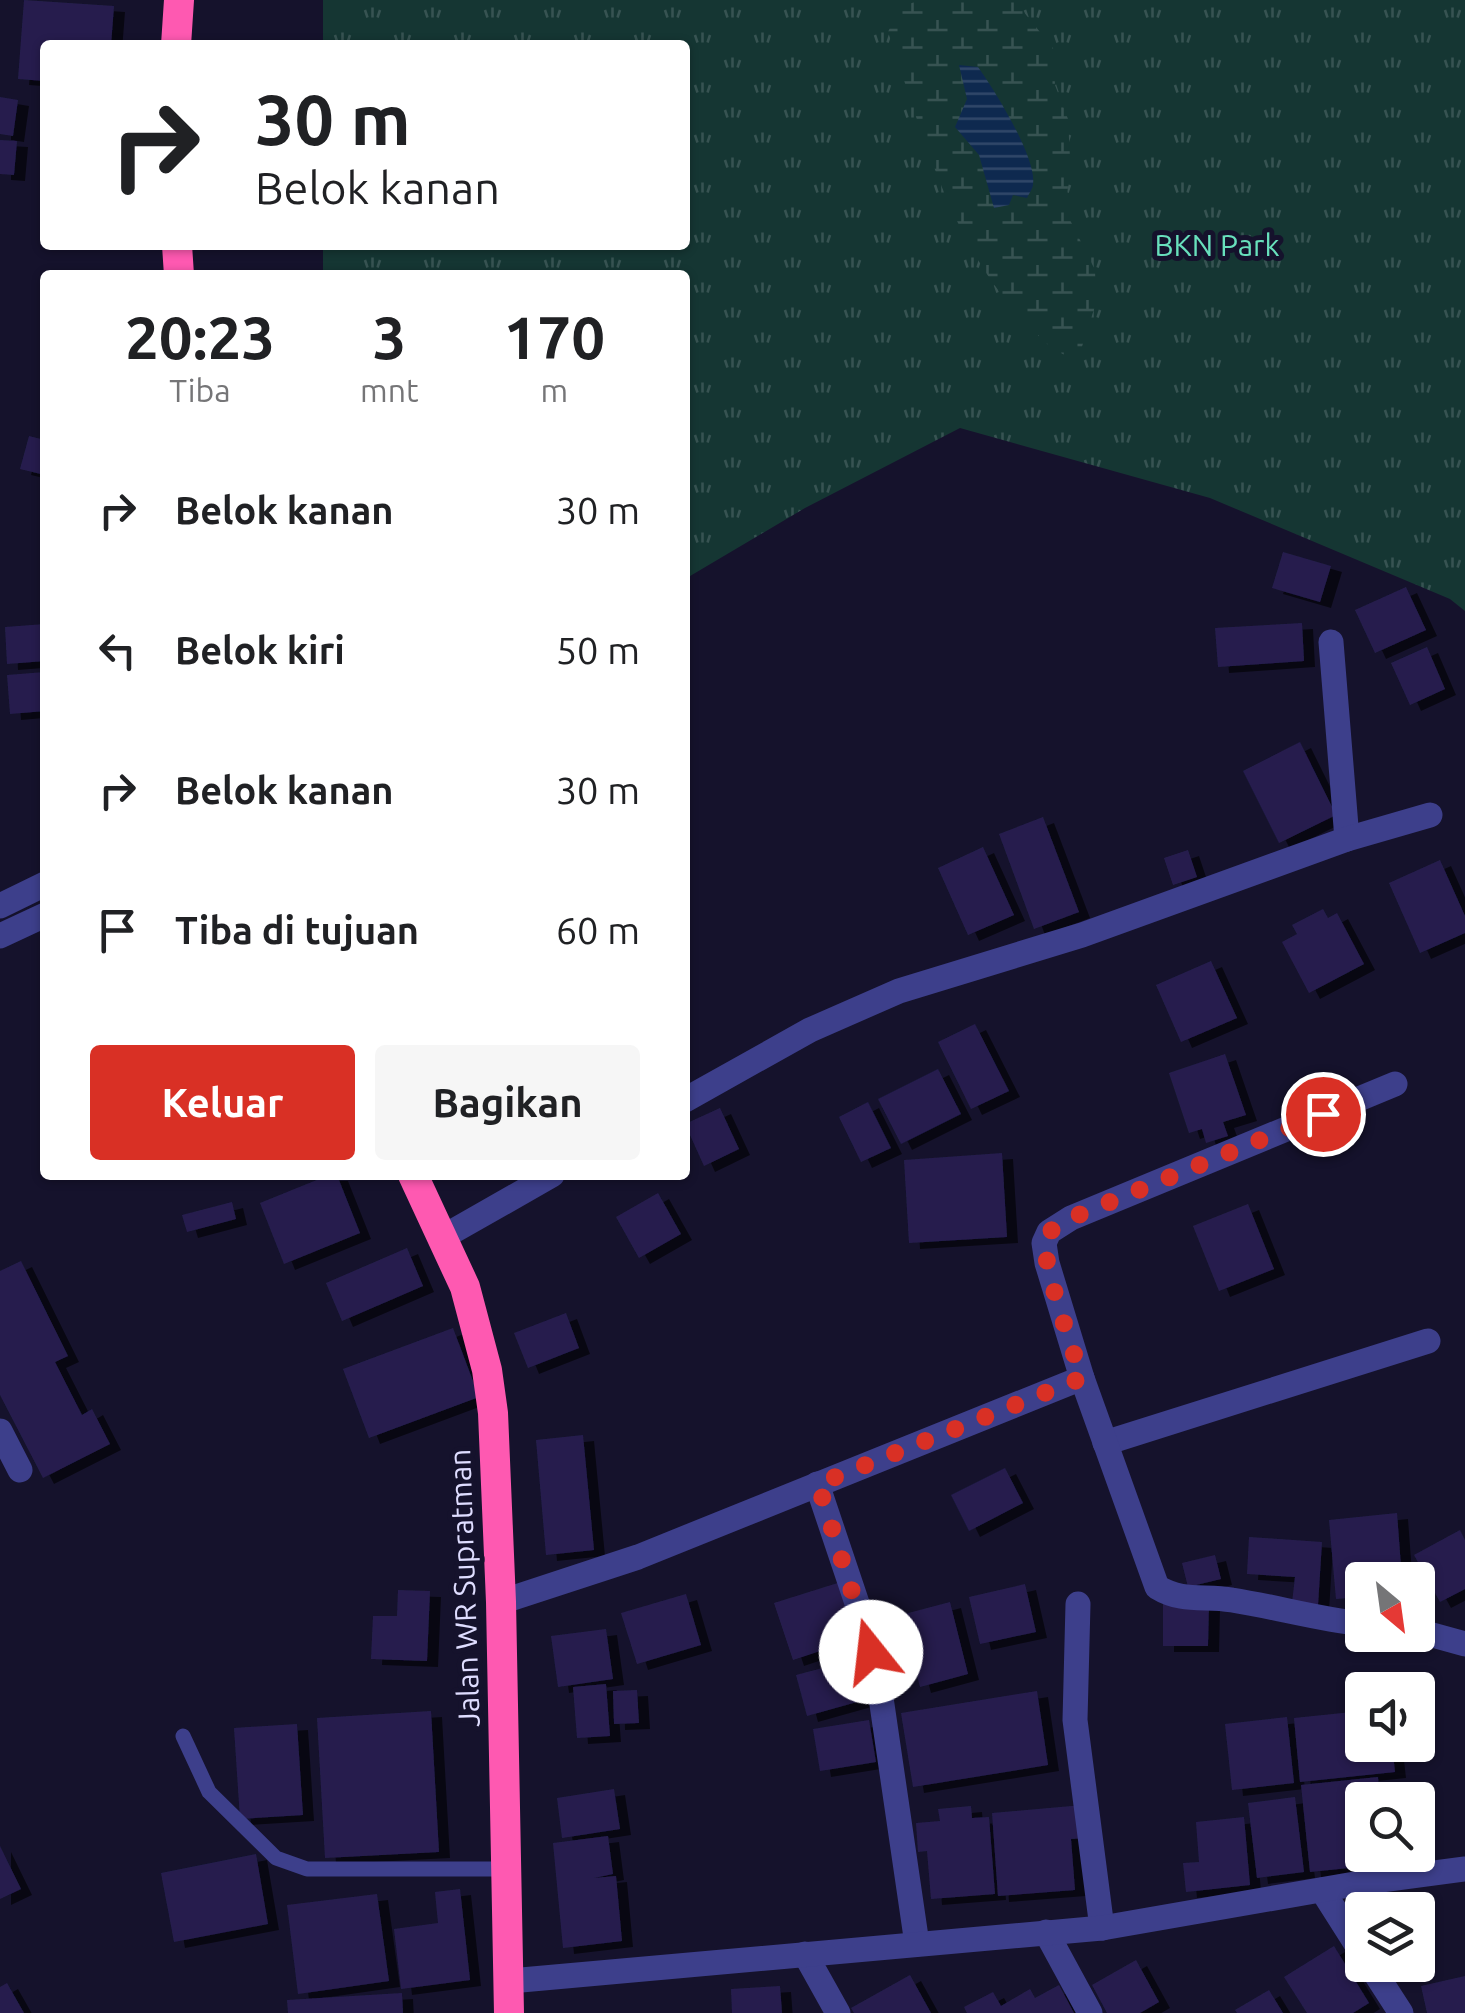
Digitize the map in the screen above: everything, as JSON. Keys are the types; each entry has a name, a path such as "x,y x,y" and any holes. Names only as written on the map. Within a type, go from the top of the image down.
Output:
{"highway":[{"path":"176,40 179,0"},
{"name":"Jalan WR Supratman","path":"415,1180 465,1287 487,1370 493,1413 509,2013"}],"street":[{"path":"1331,642 1347,840"},
{"path":"690,1097 810,1030 899,991 1082,935 1347,840 1430,815"},
{"path":"0,906 40,886"},
{"path":"0,936 40,917"},
{"path":"1345,1622 1227,1598 1184,1599 1157,1587 1082,1378 1044,1243 1049,1232 1071,1218 1394,1084"},
{"path":"443,1236 543,1180"},
{"path":"1105,1443 1428,1341"},
{"path":"501,1602 638,1557 1082,1378"},
{"path":"0,1431 20,1470"},
{"path":"818,1484 863,1621 879,1684 917,1944"},
{"path":"1078,1604 1075,1720 1102,1928"},
{"path":"1435,1636 1465,1644"},
{"path":"510,1982 1102,1928 1465,1869"},
{"path":"1322,1890 1345,1926"},
{"path":"1046,1932 1090,2013"},
{"path":"805,1954 838,2013"},
{"path":"1381,1982 1401,2013"}],"lane":[{"path":"183,1736 209,1792 276,1858 307,1868 507,1869"}],"green space":[{"name":"BKN Park","path":"323,0 1465,0 1465,611 1450,599 1210,498 960,428 805,508 690,576 690,270 323,270 323,250 690,250 690,40 323,40"},
{"path":"918,0 1014,0 1053,48 1055,85 1068,119 1066,212 1095,270 1096,303 1078,359 1046,343 1002,295 979,262 942,188 888,32 899,9"}],"water":[{"path":"959,65 978,67 1013,124 1032,172 1033,186 1027,198 1013,195 1009,205 994,208 979,155 955,127 967,99"}],"building":[{"path":"24,0 114,6 111,40 40,40 40,81 18,79"},
{"path":"0,97 18,100 13,136 0,134"},
{"path":"0,140 17,141 14,175 0,174"},
{"path":"29,436 40,439 40,474 20,469"},
{"path":"1283,552 1331,566 1320,602 1272,588"},
{"path":"1406,587 1426,630 1375,653 1355,610"},
{"path":"1302,623 1304,661 1218,667 1215,628"},
{"path":"40,624 40,661 7,664 5,627"},
{"path":"1427,647 1445,689 1410,705 1391,663"},
{"path":"40,672 40,711 10,714 7,675"},
{"path":"1300,742 1336,815 1279,843 1243,771"},
{"path":"1043,817 1079,912 1034,929 999,834"},
{"path":"983,847 1014,915 968,935 938,868"},
{"path":"1188,850 1197,877 1173,885 1164,858"},
{"path":"1440,860 1465,916 1465,933 1420,953 1389,883"},
{"path":"1323,909 1328,918 1337,913 1364,964 1309,993 1282,942 1297,934 1292,925"},
{"path":"1211,961 1237,1018 1181,1042 1156,985"},
{"path":"975,1024 1009,1091 971,1109 938,1042"},
{"path":"1225,1054 1246,1115 1223,1122 1228,1136 1206,1143 1202,1129 1189,1133 1169,1073"},
{"path":"938,1069 961,1114 901,1144 878,1099"},
{"path":"868,1102 891,1148 861,1162 839,1117"},
{"path":"720,1108 739,1149 704,1166 690,1135 690,1122"},
{"path":"1002,1153 1007,1237 909,1243 904,1160"},
{"path":"317,1180 339,1180 360,1233 284,1264 260,1203"},
{"path":"658,1193 681,1234 639,1258 616,1217"},
{"path":"232,1202 236,1219 187,1232 182,1215"},
{"path":"1248,1204 1274,1269 1219,1291 1193,1226"},
{"path":"407,1248 423,1286 342,1321 326,1283"},
{"path":"21,1261 68,1356 55,1362 82,1415 92,1409 110,1444 43,1478 0,1395 0,1271"},
{"path":"566,1313 579,1348 528,1368 514,1333"},
{"path":"453,1328 479,1397 369,1438 343,1369"},
{"path":"583,1435 594,1550 546,1555 536,1440"},
{"path":"1005,1468 1023,1503 969,1531 951,1495"},
{"path":"1397,1513 1401,1562 1345,1562 1345,1598 1336,1599 1329,1520"},
{"path":"1460,1530 1465,1540 1465,1589 1440,1602 1435,1593 1435,1562 1418,1562 1414,1555"},
{"path":"1249,1537 1322,1542 1318,1605 1292,1603 1295,1577 1247,1574"},
{"path":"1215,1555 1221,1579 1188,1587 1182,1563"},
{"path":"844,1581 862,1637 793,1660 774,1603"},
{"path":"1025,1584 1036,1632 980,1644 969,1597"},
{"path":"398,1590 430,1591 427,1661 371,1659 373,1616 397,1616"},
{"path":"686,1594 701,1645 637,1664 621,1613"},
{"path":"950,1602 968,1674 920,1687 901,1615"},
{"path":"1163,1603 1209,1603 1208,1646 1163,1646"},
{"path":"606,1629 613,1679 558,1687 551,1636"},
{"path":"853,1660 864,1700 807,1716 796,1675"},
{"path":"606,1684 610,1736 577,1738 573,1687"},
{"path":"637,1690 639,1723 614,1724 613,1691"},
{"path":"1037,1691 1048,1765 913,1787 901,1713"},
{"path":"431,1711 439,1852 325,1858 317,1718"},
{"path":"1345,1713 1345,1762 1394,1762 1395,1772 1300,1782 1294,1718"},
{"path":"1287,1717 1294,1783 1232,1790 1225,1724"},
{"path":"869,1720 876,1762 820,1771 813,1729"},
{"path":"297,1724 303,1815 240,1819 234,1728"},
{"path":"1378,1777 1378,1782 1345,1782 1345,1868 1310,1872 1301,1785"},
{"path":"614,1789 620,1829 562,1838 557,1798"},
{"path":"1295,1797 1304,1872 1257,1878 1248,1803"},
{"path":"1083,1805 1086,1838 1071,1839 1075,1890 998,1896 992,1813"},
{"path":"971,1806 972,1818 989,1817 995,1894 931,1899 927,1851 918,1852 916,1823 940,1821 938,1809"},
{"path":"1244,1817 1250,1885 1186,1892 1183,1863 1199,1862 1196,1822"},
{"path":"608,1836 613,1874 594,1878 616,1876 622,1941 563,1948 553,1843"},
{"path":"0,1846 21,1889 0,1899"},
{"path":"256,1854 268,1924 174,1942 161,1873"},
{"path":"460,1889 470,1980 401,1989 394,1929 438,1923 435,1892"},
{"path":"377,1894 389,1981 298,1994 287,1905"},
{"path":"1334,1946 1345,1964 1345,1982 1356,1982 1369,2003 1353,2013 1307,2013 1284,1977"},
{"path":"1136,1960 1159,2002 1140,2013 1107,2013 1092,1985"},
{"path":"910,1975 931,2013 854,2013 851,2008"},
{"path":"1465,1976 1465,2013 1427,2013 1421,1986"},
{"path":"7,1983 24,2013 0,2013 0,1987"},
{"path":"1059,1985 1074,2013 967,2013 964,2007 993,1992 1001,2006 1030,1989 1035,1998"},
{"path":"780,1986 782,2013 732,2013 731,1989"},
{"path":"1269,1990 1283,2013 1235,2010"},
{"path":"402,1993 403,2013 288,2013 287,2000"}],"route":[{"path":"871,1652 818,1484 1082,1378 1047,1263 1044,1243 1049,1232 1071,1218 1323,1114"}]}
